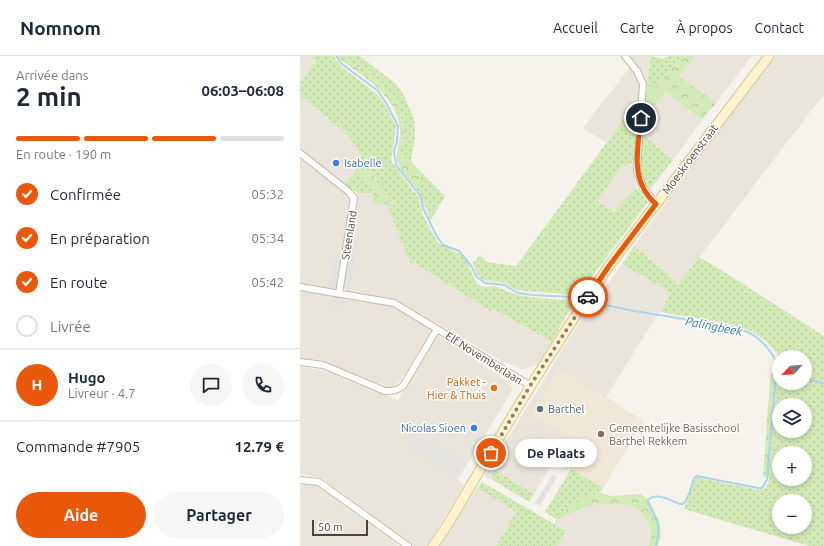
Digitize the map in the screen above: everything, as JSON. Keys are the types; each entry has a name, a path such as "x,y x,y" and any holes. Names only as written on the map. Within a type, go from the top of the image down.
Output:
{"main road":[{"name":"Moeskroenstraat","path":"433,546 448,524 530,386 593,289 769,56"}],"street":[{"path":"625,56 637,71 643,84 637,170 642,188 656,204"},
{"name":"Steenland","path":"300,153 349,192 354,198 339,294"},
{"path":"300,287 339,294"},
{"name":"Elf Novemberlaan","path":"339,294 394,303 530,386"},
{"name":"Elf Novemberlaan","path":"300,362 323,365 385,391 398,390 402,386 437,329"},
{"path":"300,480 319,482 407,546"}],"shaded area":[{"path":"300,56 310,56 316,61 300,83"},
{"path":"629,56 651,56 647,86 640,71"},
{"path":"695,56 752,56 716,103 679,76"},
{"path":"776,56 824,56 824,94 679,284 634,246 712,139"},
{"path":"630,67 635,72 641,86 641,96 606,143 583,128"},
{"path":"666,92 702,120 673,160 643,135 646,102 652,108"},
{"path":"300,96 344,131 357,147 362,160 345,184 300,148"},
{"path":"300,157 348,195 350,200 350,210 343,254 334,253 328,289 300,285"},
{"path":"634,163 637,188 614,212 597,201 621,167"},
{"path":"358,193 374,193 372,202 387,204 411,263 416,261 492,312 494,309 552,342 537,365 522,369 502,361 397,300 350,293 359,242 350,240"},
{"path":"350,240 359,242 350,293 344,288 337,287 334,290 328,289 334,253 348,255"},
{"path":"622,264 671,293 606,397 644,421 603,488 569,468 567,471 563,469 565,465 555,458 534,494 496,470 491,479 484,477 575,329"},
{"path":"300,290 331,296 330,306 345,309 347,297 389,304 428,328 430,331 428,337 400,381 392,387 388,387 325,362 300,359"},
{"path":"332,292 347,295 345,309 329,306"},
{"path":"439,336 504,379 513,389 458,479 464,485 427,546 414,546 322,478 300,474 300,367 324,371 398,400 435,337"},
{"name":"Gemeentelijke Basisschool Barthel Rekkem","path":"559,369 644,421 603,488 569,468 567,471 563,469 579,442 531,414"},
{"path":"527,423 543,433 541,437 524,427"},
{"path":"417,433 467,463 458,479 408,448"},
{"path":"500,450 505,454 495,470 490,467"},
{"path":"553,474 557,477 540,506 535,503"},
{"path":"300,483 312,484 322,489 398,545 300,546"},
{"path":"477,488 516,512 496,546 440,546"},
{"path":"593,504 623,504 637,508 651,528 649,546 557,546 566,531 554,524 556,519 560,519 566,514 577,512"}],"green space":[{"path":"310,56 333,56 343,68 377,94 384,103 396,126 391,161 419,198 423,215 438,243 461,255 468,264 476,282 480,286 495,286 517,295 545,299 575,300 552,342 494,309 492,312 418,265 416,261 411,264 389,209 396,204 376,180 365,159 362,160 357,147 344,131 300,96 300,83 316,61"},
{"path":"337,56 360,56 396,84 403,94 414,119 415,138 411,160 404,161 403,158 405,130 398,103 379,83 344,58 341,60"},
{"path":"651,56 663,59 668,56 680,56 657,87 647,86"},
{"path":"680,56 695,56 679,76 716,103 702,120 666,92 652,108 646,102 647,86 657,87"},
{"path":"344,58 379,83 398,103 405,130 403,158 404,161 411,160 420,171 420,181 415,187 402,171 398,162 397,150 400,137 400,128 397,116 392,106 378,88 341,60"},
{"path":"641,96 634,163 621,167 597,201 614,212 637,188 648,202 578,295 522,291 512,288 502,282 487,281 482,279 477,274 473,263 480,255 487,262 516,266"},
{"path":"643,135 673,160 648,192 642,179 641,172"},
{"path":"365,159 376,180 396,204 389,209 387,204 372,202 375,189 361,175 352,175 362,160"},
{"path":"420,171 445,196 431,220 415,187 420,181"},
{"path":"352,175 361,175 375,189 374,193 358,193 345,184"},
{"path":"634,246 679,284 699,257 824,336 824,546 809,546 684,509 695,477 759,490 766,488 770,477 772,455 772,486 812,486 812,446 773,446 774,438 812,438 812,398 777,398 778,390 812,390 812,350 774,350 768,343 751,331 726,323 660,312 671,293 622,264"},
{"path":"772,372 772,390 778,390 777,398 772,398 772,438 774,438 770,478 763,476 770,379"},
{"path":"571,469 603,488 600,493 590,495 571,504 565,511 566,514 560,519 556,519 545,512"},
{"path":"495,470 534,494 529,502 491,479"},
{"path":"482,482 566,531 557,546 496,546 516,512 477,488"},
{"path":"600,493 612,496 641,494 649,500 660,523 661,536 658,546 649,546 651,532 648,522 636,508 632,506 621,504 598,504 566,514 565,511 571,504 585,497"}],"waterway":[{"name":"Palingbeek","path":"336,56 342,64 378,91 386,103 398,126 397,141 394,151 396,165 421,197 423,208 437,237 443,245 459,251 472,267 476,276 485,283 504,285 518,293 573,297"},
{"name":"Palingbeek","path":"597,303 740,329 760,340 768,348 777,363 767,480 762,488 697,476 694,478 689,495 683,504 659,497 648,500 658,528 656,546"},
{"path":"812,380 824,384"}],"way so far":[{"path":"491,453 530,386 588,297"}],"place":[{"name":"Isabelle","path":"336,163"},
{"name":"Pakket - Hier & Thuis","path":"494,388"},
{"name":"Barthel","path":"540,409"},
{"name":"Nicolas Sioen","path":"474,428"},
{"name":"Gemeentelijke Basisschool Barthel Rekkem","path":"601,434"},
{"name":"De Plaats","path":"491,453"}],"route":[{"path":"588,297 609,266 656,204 648,197 642,188 637,170 641,118"}]}
